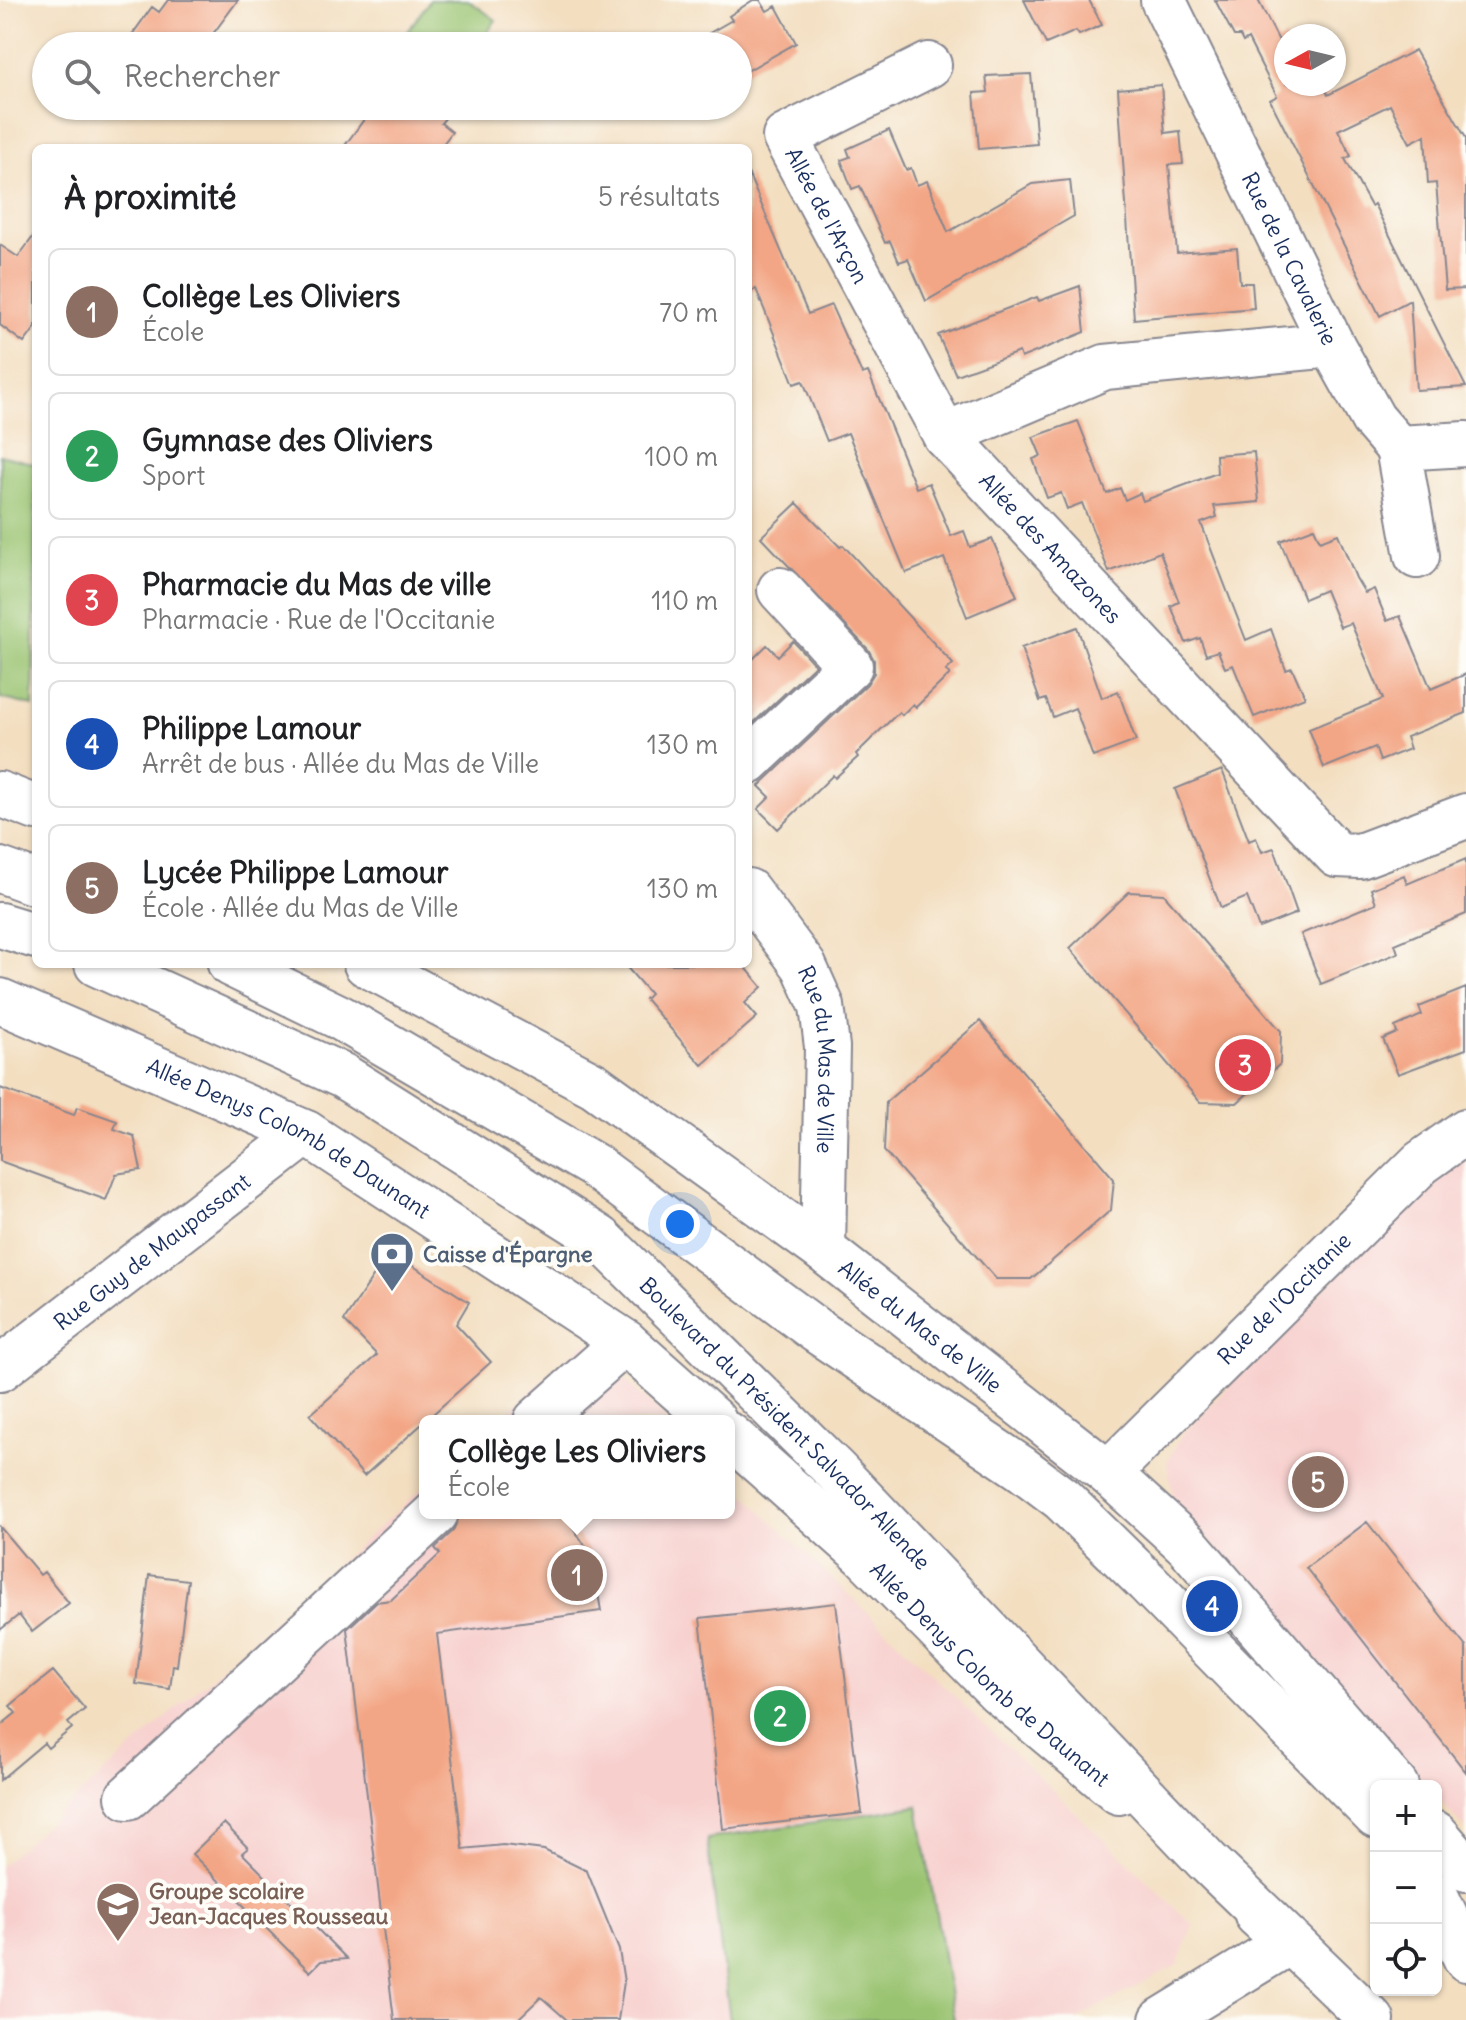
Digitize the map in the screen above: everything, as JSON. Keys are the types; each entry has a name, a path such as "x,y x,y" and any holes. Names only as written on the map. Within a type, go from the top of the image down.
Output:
{"street":[{"name":"Rue de la Cavalerie","path":"1163,0 1332,345 1373,419 1398,448"},
{"name":"Allée de l'Arçon","path":"929,65 785,137 945,435"},
{"path":"945,435 1105,367 1332,345"},
{"name":"Allée des Amazones","path":"945,435 1337,855 1360,856 1466,816"},
{"path":"1417,556 1398,448 1466,444"},
{"path":"752,758 850,666 780,590"},
{"path":"0,794 32,806"},
{"path":"0,870 32,882"},
{"name":"Rue du Mas de Ville","path":"752,896 804,966 822,1006 827,1047 823,1250"},
{"path":"0,925 32,935"},
{"name":"Boulevard du Président Salvador Allende","path":"106,968 343,1076 600,1238 836,1471 1288,1943 1372,2020"},
{"path":"238,968 339,1017 593,1165 817,1331 1021,1468 1062,1499 1147,1582 1370,1810"},
{"name":"Allée du Mas de Ville","path":"374,968 594,1085 823,1250 1108,1473 1187,1545 1391,1780"},
{"name":"Allée Denys Colomb de Daunant","path":"0,1001 306,1133 625,1342 707,1415"},
{"name":"Rue de l'Occitanie","path":"1108,1473 1421,1163 1466,1131"},
{"name":"Rue Guy de Maupassant","path":"0,1369 306,1133"},
{"path":"543,1415 625,1342"},
{"name":"Allée Denys Colomb de Daunant","path":"735,1440 863,1554 998,1691 1092,1768 1288,1943"},
{"path":"128,1797 429,1519"},
{"path":"1442,1841 1466,1869"},
{"path":"1442,1909 1466,1959"},
{"path":"1162,2020 1288,1943"}],"shaded area":[{"path":"1466,1151 1466,1830 1442,1803 1442,1780 1422,1780 1174,1501 1167,1462 1182,1435 1420,1192"},
{"path":"586,1342 662,1415 505,1415"},
{"path":"735,1486 1193,1925 1177,1965 1075,2020 0,2020 0,1866 419,1491 419,1519 735,1519"}],"green space":[{"path":"430,0 468,0 496,20 488,32 407,32"},
{"path":"0,455 32,463 32,706 0,698"},
{"path":"918,1806 954,2020 730,2020 707,1839"}],"building":[{"path":"168,0 238,0 214,32 134,32 152,7 159,12"},
{"path":"753,0 760,0 767,11 776,6 796,43 752,68 752,32 711,32 732,20 729,16"},
{"path":"1024,0 1089,0 1102,25 1079,35 1076,31 1046,44"},
{"path":"1215,0 1258,0 1274,31 1274,90 1248,39 1243,42 1240,36 1234,36"},
{"path":"1415,50 1466,138 1466,289 1445,290 1436,183 1428,184 1425,135 1410,143 1390,105 1338,130 1351,156 1345,159 1371,206 1374,204 1466,387 1416,390 1410,300 1380,316 1270,100 1277,96 1346,96 1346,86"},
{"path":"1031,74 1037,144 979,149 974,93 988,92 986,76"},
{"path":"1161,85 1165,133 1180,131 1183,164 1169,165 1177,253 1237,248 1240,283 1252,283 1254,308 1134,319 1118,89"},
{"path":"364,120 443,120 441,123 452,132 443,144 346,144"},
{"path":"889,130 906,170 911,168 917,185 927,181 948,232 1032,184 1070,180 1074,216 926,301 908,259 899,262 890,241 885,243 860,186 852,189 841,160 850,157 847,149"},
{"path":"752,182 808,314 831,305 862,374 868,372 916,488 929,483 951,536 964,531 970,547 992,539 1017,596 967,617 944,558 906,573 848,433 827,441 803,381 794,384 756,289 752,291"},
{"path":"32,238 32,332 24,343 0,325 0,245 18,257"},
{"path":"1080,286 1085,332 1021,358 1019,352 956,375 938,335 1037,297 1039,301"},
{"path":"1078,421 1107,494 1120,488 1125,500 1140,493 1143,501 1217,473 1216,455 1254,452 1259,502 1214,506 1217,517 1201,523 1246,640 1271,629 1286,670 1292,668 1305,697 1254,717 1233,665 1225,668 1218,651 1206,655 1200,638 1186,643 1171,606 1179,602 1160,552 1109,572 1082,503 1067,509 1061,493 1047,498 1033,459 1041,456 1033,437"},
{"path":"797,503 840,547 843,545 953,664 946,671 950,674 916,707 913,704 902,715 899,712 856,754 858,757 835,778 833,775 778,829 758,809 770,797 759,786 867,684 874,673 874,660 868,649 761,537"},
{"path":"1314,528 1320,541 1338,534 1365,593 1374,589 1387,621 1400,616 1431,689 1466,674 1466,713 1406,737 1410,749 1380,761 1375,747 1324,768 1309,729 1383,699 1351,623 1340,627 1325,590 1304,599 1280,541"},
{"path":"1077,627 1102,698 1118,691 1136,741 1093,757 1075,708 1053,717 1046,699 1040,701 1021,648"},
{"path":"793,641 815,665 752,724 752,660 767,645 778,656"},
{"path":"1222,770 1249,841 1256,838 1262,852 1274,848 1297,913 1259,928 1247,897 1221,908 1175,789"},
{"path":"1466,859 1466,914 1395,944 1398,953 1321,984 1301,934 1376,903 1371,889 1404,875 1407,884"},
{"path":"1129,892 1164,894 1281,1031 1280,1064 1237,1103 1200,1102 1070,948"},
{"path":"627,968 746,968 762,987 745,1003 757,1017 702,1065 645,999 650,994"},
{"path":"1466,988 1466,1049 1398,1074 1383,1039 1397,1033 1395,1027 1422,1015 1419,1007"},
{"path":"980,1021 1114,1179 1111,1210 1031,1279 996,1279 884,1151 886,1102"},
{"path":"0,1088 74,1115 77,1107 117,1121 114,1129 134,1136 141,1170 116,1174 106,1200 0,1161"},
{"path":"390,1251 469,1302 456,1324 491,1362 432,1415 419,1415 419,1427 364,1476 310,1415 377,1355 344,1321"},
{"path":"458,1519 567,1519 588,1550 601,1611 437,1634 463,1849 503,1845 544,1850 587,1871 619,1950 624,1982 618,2020 567,2020 541,1997 517,2020 394,2020 347,1629 376,1602 391,1600 440,1554 435,1548 453,1531"},
{"path":"1367,1522 1466,1647 1466,1772 1306,1568"},
{"path":"0,1527 40,1575 44,1572 69,1603 32,1632 19,1615 0,1630"},
{"path":"149,1575 188,1580 177,1666 173,1665 170,1689 136,1684"},
{"path":"836,1603 862,1813 723,1829 700,1618"},
{"path":"53,1671 85,1709 68,1723 72,1728 48,1748 44,1743 0,1780 0,1726 16,1713 10,1706"},
{"path":"224,1823 248,1848 242,1853 347,1959 321,1961 310,1972 192,1854"}],"place":[{"name":"Pharmacie du Mas de ville","path":"1245,1065"},
{"name":"Caisse d'Épargne","path":"392,1293"},
{"name":"Lycée Philippe Lamour","path":"1318,1482"},
{"name":"Collège Les Oliviers","path":"577,1575"},
{"name":"Philippe Lamour","path":"1212,1606"},
{"name":"Gymnase des Oliviers","path":"780,1716"},
{"name":"Groupe scolaire Jean-Jacques Rousseau","path":"118,1943"}]}
